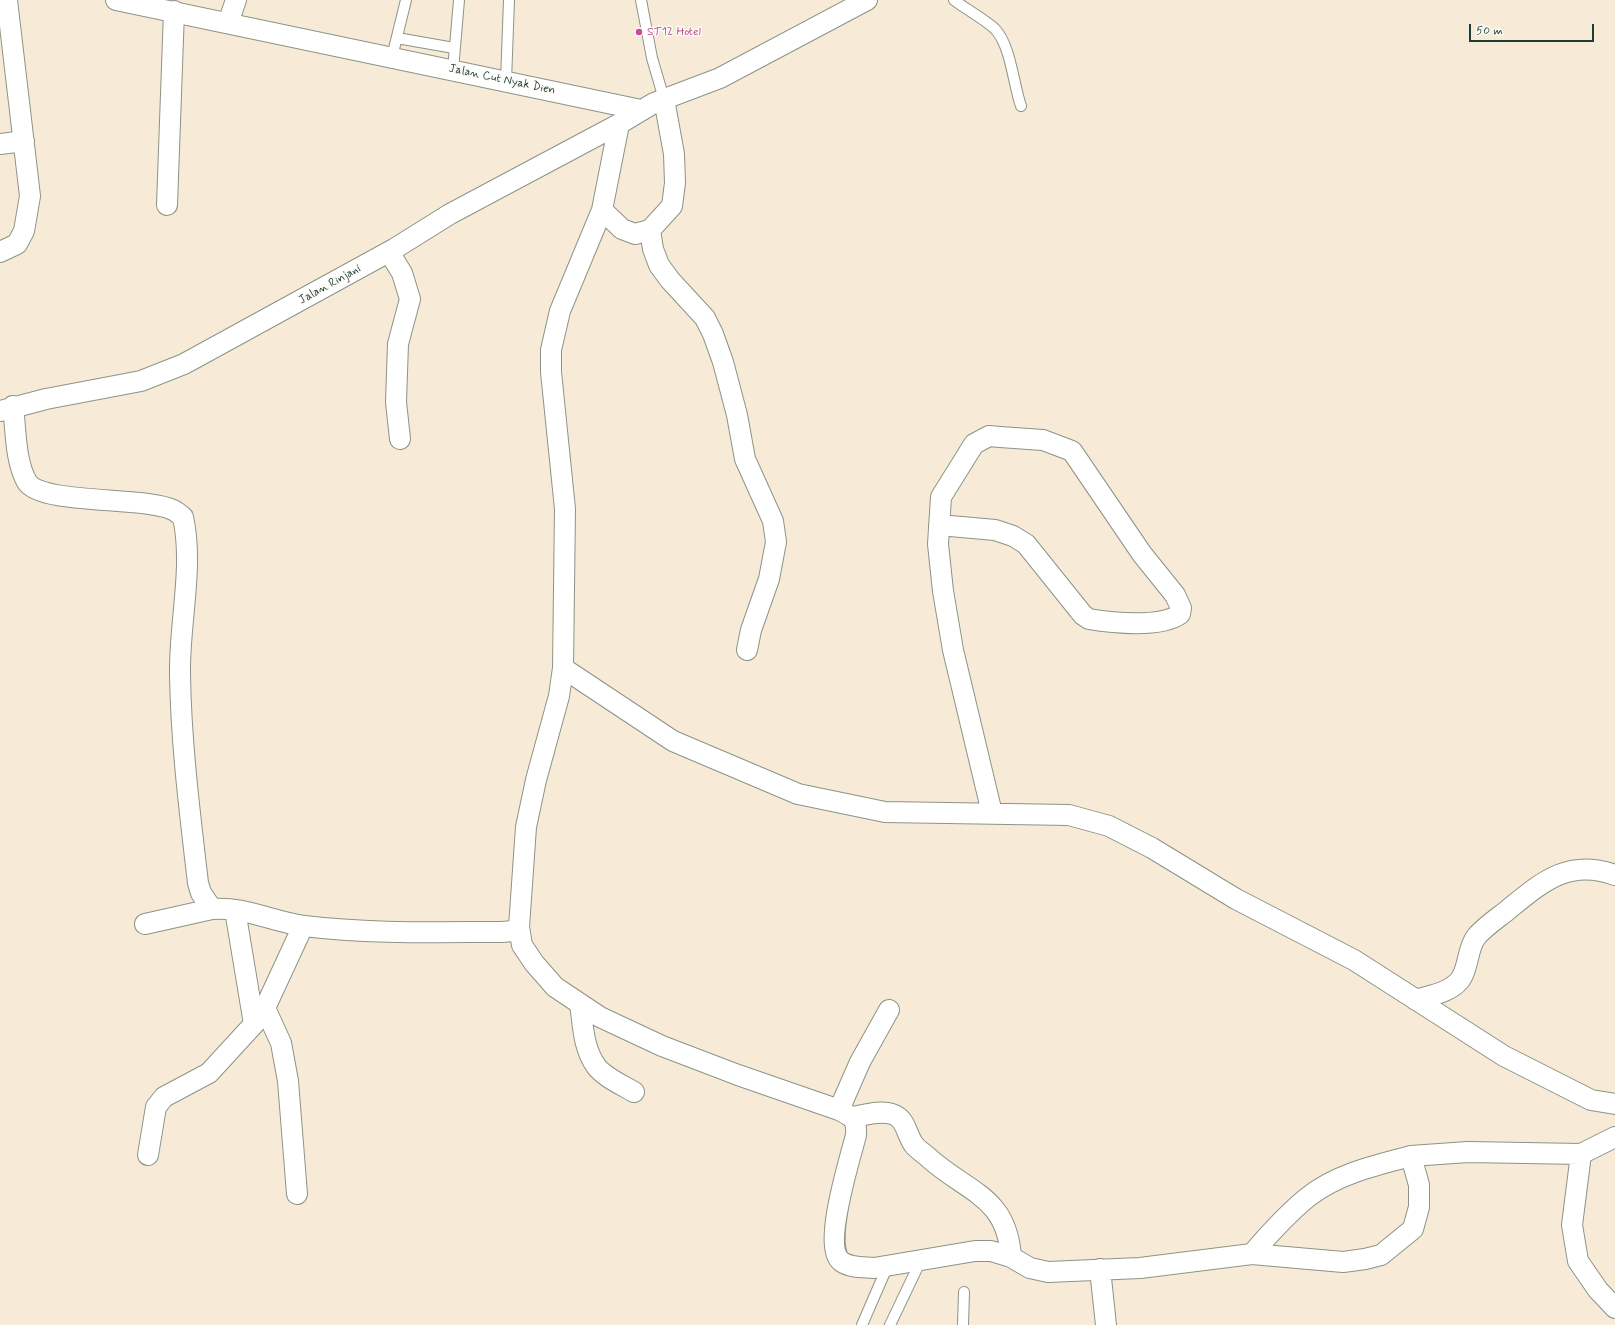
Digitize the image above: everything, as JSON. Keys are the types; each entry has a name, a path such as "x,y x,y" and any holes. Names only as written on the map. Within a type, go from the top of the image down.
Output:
{"street":[{"path":"0,252 17,244 24,232 30,196 7,0"},
{"name":"Jalan Cut Nyak Dien","path":"116,0 642,110"},
{"path":"228,23 236,0"},
{"path":"642,110 664,99 720,78 867,0"},
{"path":"167,205 174,11"},
{"path":"602,210 622,229 635,234 650,230 672,206 675,183 674,154 664,99"},
{"name":"Jalan Rinjani","path":"6,409 141,381 184,364 389,252 450,214 619,124 642,110"},
{"path":"619,124 602,210 560,311 551,350 551,372 565,508 563,668 559,696 536,780 526,827 519,927 522,945 534,963 554,986 600,1017 662,1046 738,1076 846,1114 882,1112 901,1118 914,1144 936,1163 992,1204 1001,1219 1010,1240 1011,1257"},
{"path":"0,144 24,141"},
{"path":"650,230 653,249 659,265 670,280 705,318 713,334 723,362 737,415 744,459 773,521 776,542 761,605 751,630 748,650"},
{"path":"389,252 402,273 410,299 398,344 396,402 400,439"},
{"path":"6,409 27,481 32,488 54,496 150,505 173,510 183,517 186,530 185,586 180,673 183,754 198,883 201,893 212,909"},
{"path":"939,525 995,530 1013,536 1026,544 1083,615 1089,619 1152,623 1174,618 1180,614 1181,608 1175,595 1142,554 1072,451 1043,440 989,436 974,444 941,497 939,525 938,544 943,591 953,650 992,814"},
{"path":"563,668 673,741 798,794 885,812 1070,815 1109,826 1152,848 1236,899 1354,960 1504,1056 1591,1100 1615,1104"},
{"path":"1416,1000 1447,991 1460,979 1476,938 1542,883 1557,874 1585,869 1605,871 1615,875"},
{"path":"145,924 212,909 235,910 303,926 403,932 502,932 513,931 519,927"},
{"path":"235,910 260,1016 281,1044 288,1081 297,1194"},
{"path":"148,1155 156,1107 164,1097 209,1073 260,1016 303,926"},
{"path":"580,1004 584,1036 596,1067 634,1092"},
{"path":"846,1114 860,1062 890,1010"},
{"path":"846,1114 856,1124 856,1135 838,1204 835,1227 836,1256 841,1262 860,1267 888,1265 975,1251 991,1251 1011,1257 1030,1268 1048,1272 1140,1268 1252,1254 1343,1262 1381,1254 1413,1229 1419,1207 1419,1185 1411,1156"},
{"path":"1252,1254 1283,1219 1308,1196 1330,1183 1371,1166 1411,1156 1468,1152 1581,1154 1615,1137"},
{"path":"1581,1154 1572,1225 1578,1261 1598,1290 1615,1308"},
{"path":"1100,1269 1106,1325"}],"lane":[{"path":"392,57 406,0"},
{"path":"453,70 459,0"},
{"path":"506,81 509,0"},
{"path":"640,0 652,58 664,99"},
{"path":"954,0 995,29 1001,38 1006,48 1015,91 1021,106"},
{"path":"397,38 454,48"},
{"path":"890,1325 921,1260"},
{"path":"862,1325 888,1265"},
{"path":"963,1325 964,1292"}],"place":[{"name":"ST12 Hotel","path":"639,32"}]}
